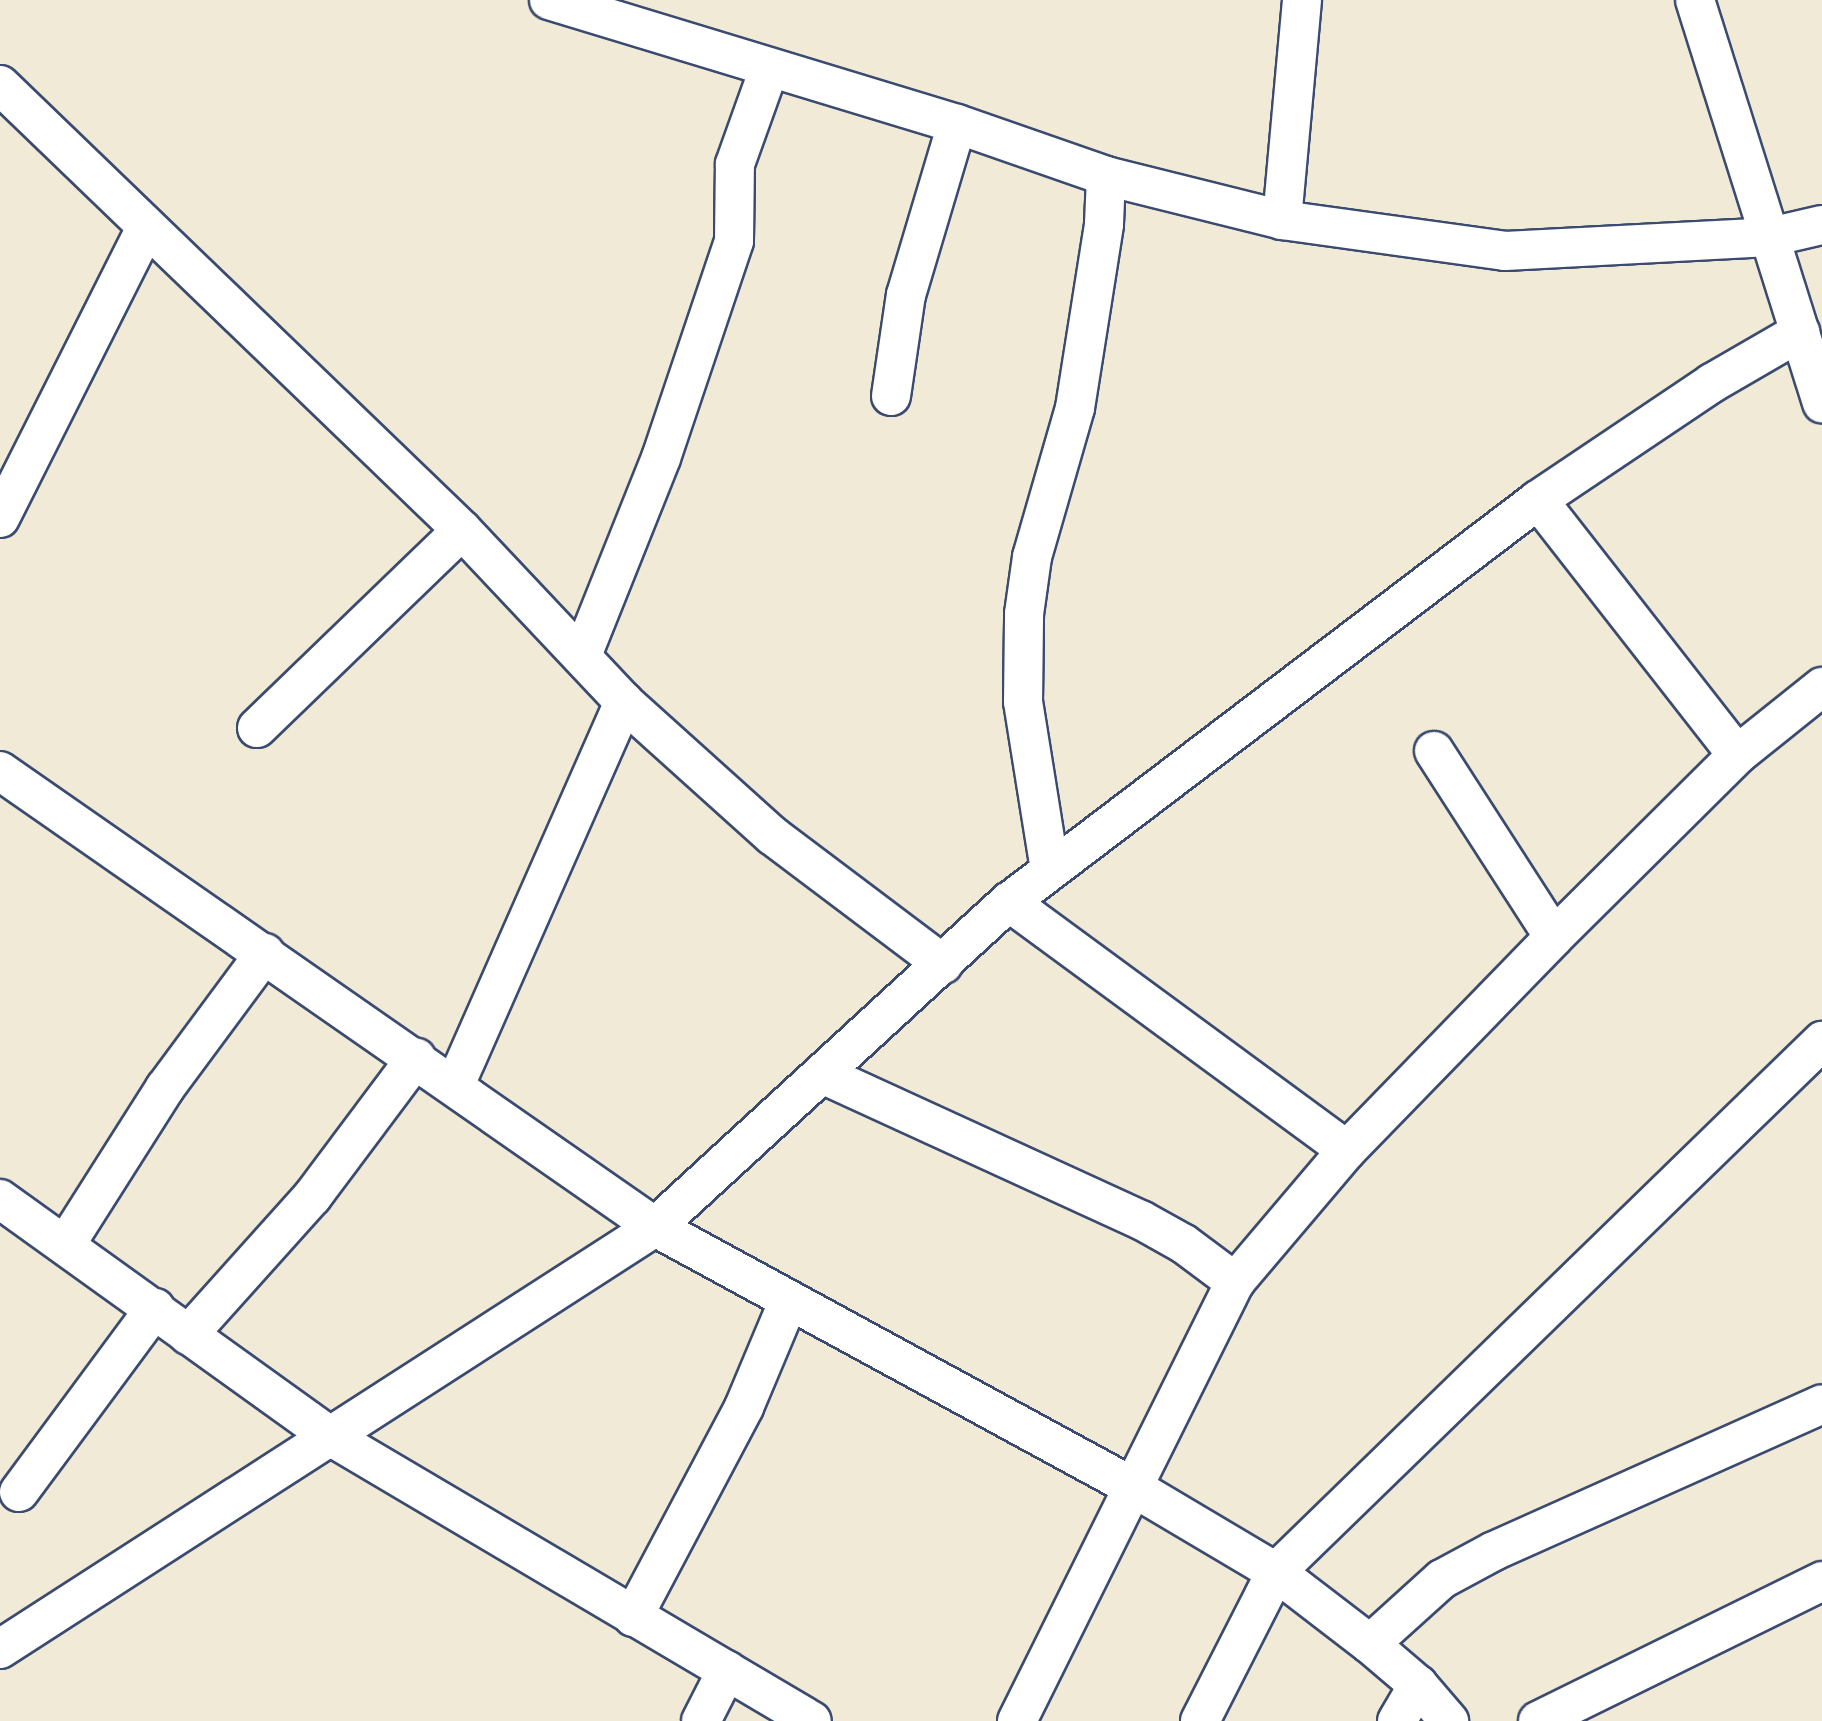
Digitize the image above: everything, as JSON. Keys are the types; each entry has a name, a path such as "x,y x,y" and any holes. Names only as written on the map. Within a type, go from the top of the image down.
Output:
{"street":[{"path":"549,0 647,17 769,69 957,124 1106,176 1282,220 1505,251 1770,237 1822,225"},
{"path":"1282,220 1302,0"},
{"path":"1695,0 1822,404"},
{"path":"583,653 661,458 734,241 735,164 769,69"},
{"path":"0,85 462,530 583,653 624,702 773,836 943,964"},
{"path":"891,396 905,295 957,124"},
{"path":"1050,870 1023,702 1024,614 1032,557 1079,385 1104,224 1106,176"},
{"path":"0,517 146,228"},
{"path":"0,1649 333,1438 655,1227 1009,902 1538,500 1712,383 1800,332"},
{"path":"1538,500 1737,755"},
{"path":"257,728 462,530"},
{"path":"1017,1721 1131,1486 1235,1282 1347,1150 1554,937 1737,755 1822,687"},
{"path":"456,1085 624,702"},
{"path":"1434,751 1554,937"},
{"path":"0,771 456,1085 655,1227 1131,1486 1276,1572 1370,1644 1418,1685 1449,1721"},
{"path":"1009,902 1347,1150"},
{"path":"66,1244 165,1088 265,953"},
{"path":"1199,1721 1276,1572 1822,1041"},
{"path":"188,1335 312,1197 415,1058"},
{"path":"824,1074 1141,1220 1184,1244 1235,1282"},
{"path":"0,1199 333,1438 812,1721"},
{"path":"633,1617 744,1407 789,1300"},
{"path":"19,1492 155,1308"},
{"path":"1370,1644 1442,1579 1494,1551 1822,1404"},
{"path":"1538,1721 1822,1581"},
{"path":"701,1721 727,1670"},
{"path":"1396,1721 1418,1685"}]}
